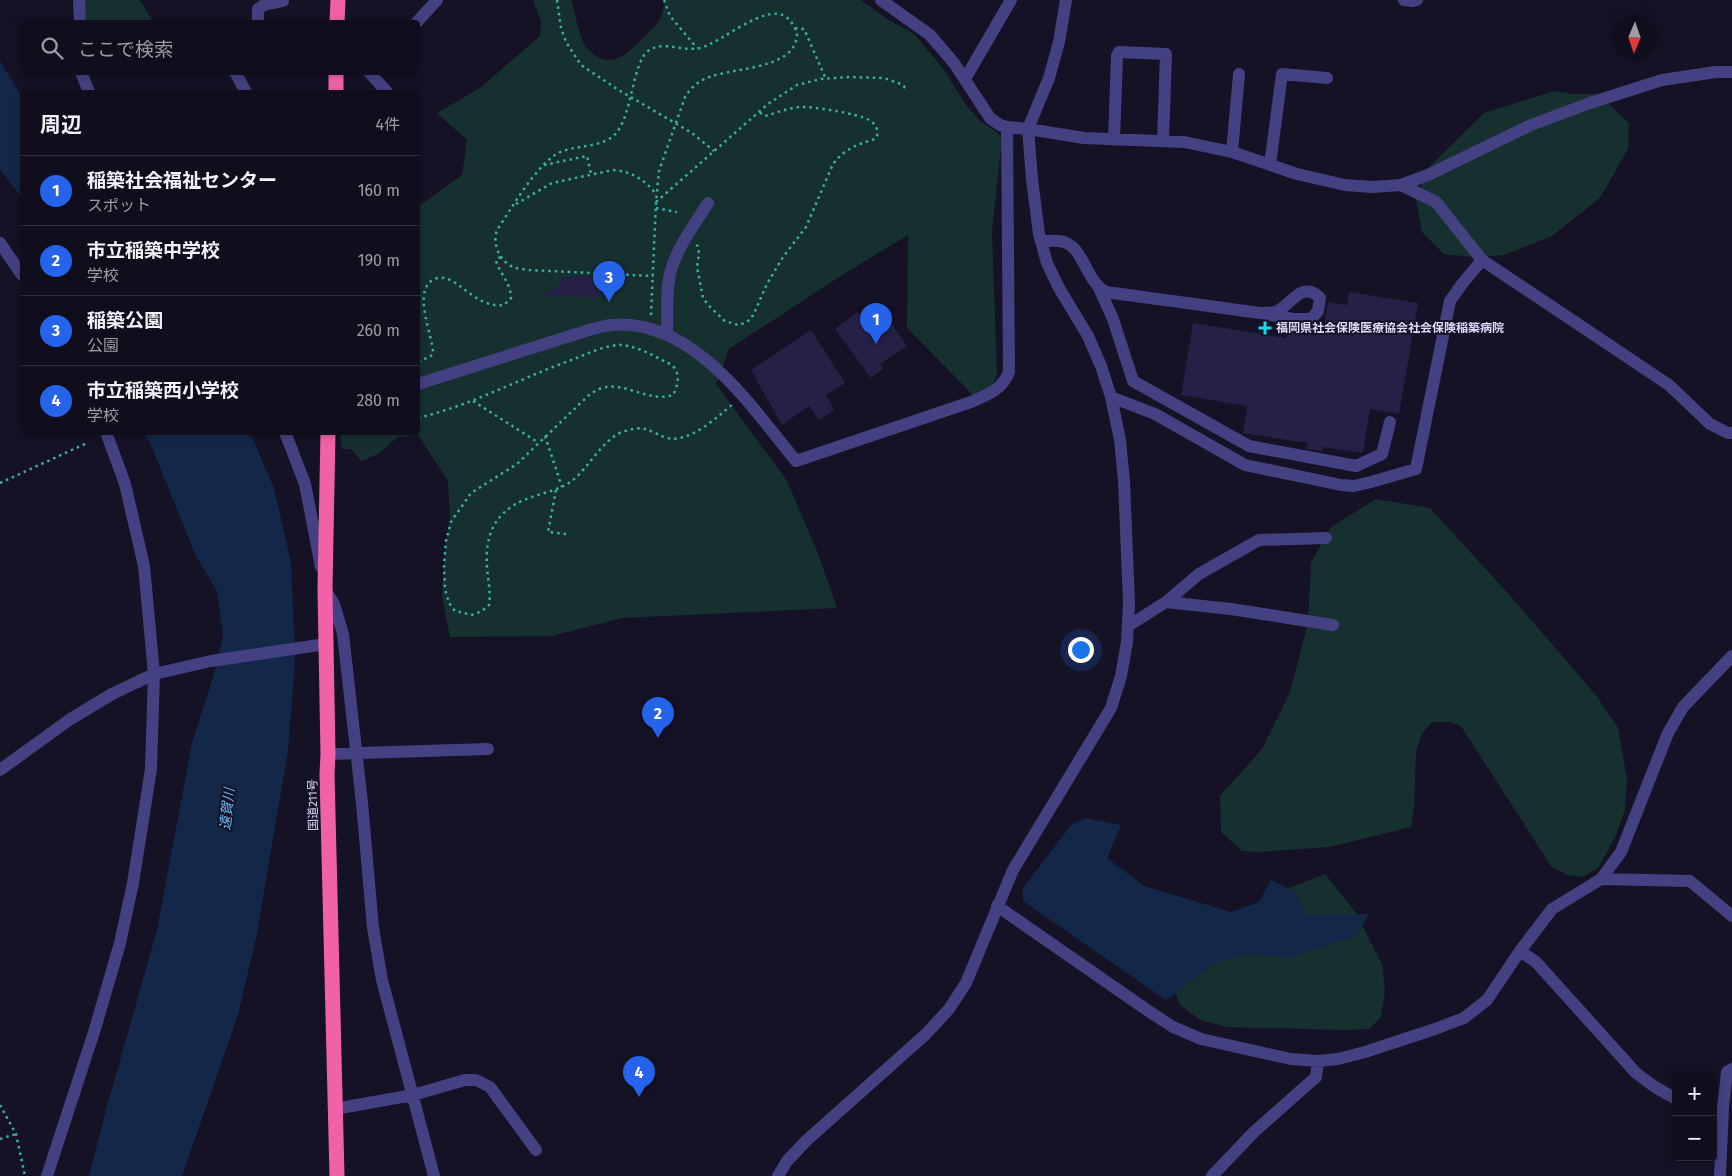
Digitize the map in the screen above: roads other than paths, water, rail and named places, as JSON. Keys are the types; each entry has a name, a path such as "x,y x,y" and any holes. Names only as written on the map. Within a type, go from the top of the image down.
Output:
{"highway":[{"path":"337,20 338,0"},
{"path":"336,75 336,90"},
{"name":"国道211号","path":"328,435 325,589 320,645 328,754 337,1176"}],"street":[{"path":"79,0 80,20"},
{"path":"258,20 258,10 264,5 287,0"},
{"path":"419,20 438,0"},
{"path":"881,0 930,35 954,63 990,118 1007,128 1028,129 1084,138 1184,142 1232,152 1296,174 1345,185 1372,187 1401,185 1428,175 1531,126 1590,103 1662,80 1716,72 1732,72"},
{"path":"778,1176 787,1161 807,1140 926,1034 949,1009 966,982 1013,870 1110,708 1121,676 1128,642 1129,603 1124,481 1120,440 1102,366 1088,336 1059,288 1047,263 1041,241 1032,179 1028,129 1049,78 1059,42 1066,0"},
{"path":"1404,0 1417,0"},
{"path":"965,79 1008,1"},
{"path":"1114,140 1117,56 1119,52 1166,54 1163,141"},
{"path":"1232,152 1239,74"},
{"path":"1270,165 1282,74 1327,78"},
{"path":"82,75 88,90"},
{"path":"237,75 245,90"},
{"path":"372,75 385,90"},
{"path":"420,383 596,328 610,325 627,325 649,329 667,335 694,350 732,383 796,461 992,393 1006,382 1009,372 1007,128"},
{"path":"1401,185 1436,202 1482,260 1669,385 1710,424 1728,433 1732,433"},
{"path":"667,335 668,287 671,269 685,240 708,203"},
{"path":"1041,241 1063,241 1071,245 1099,288 1113,319 1133,381 1249,446 1356,466 1382,454 1390,422"},
{"path":"0,243 20,272"},
{"path":"1111,397 1155,414 1245,465 1341,486 1354,486 1416,469 1450,301 1482,260"},
{"path":"1099,288 1106,292 1260,314"},
{"path":"47,1176 101,1010 120,943 133,883 151,769 154,674 144,566 125,484 107,435"},
{"path":"286,435 305,484 325,589 334,604 343,634 362,803 372,928 382,980 434,1176"},
{"path":"1128,626 1166,602 1199,574 1258,540 1326,538"},
{"path":"1166,602 1231,609 1333,625"},
{"path":"0,770 69,720 112,694 154,674 211,661 320,645"},
{"path":"997,906 1173,1027 1201,1039 1237,1048 1318,1061 1338,1059 1365,1052 1435,1029 1464,1018 1487,1000 1520,951 1552,909 1601,879 1621,852 1668,733 1683,707 1732,656"},
{"path":"328,754 488,748"},
{"path":"1601,879 1690,881 1732,916"},
{"path":"1520,951 1536,962 1636,1073 1672,1097"},
{"path":"1212,1176 1254,1132 1316,1077 1318,1061"},
{"path":"1720,1176 1723,1107 1727,1072 1732,1069"},
{"path":"336,1109 412,1094 465,1080 476,1080 490,1087 536,1150"}],"water":[{"path":"0,61 20,94 20,195 0,169"},
{"name":"遠賀川","path":"144,435 251,435 274,488 291,563 295,660 288,751 256,938 238,1015 182,1176 89,1176 157,930 192,743 213,677 223,636 217,591 195,554 149,440"},
{"path":"1085,818 1121,825 1107,858 1144,886 1231,912 1259,902 1271,880 1295,892 1306,915 1369,914 1356,936 1287,958 1250,954 1217,962 1166,1000 1023,901 1023,888 1072,824"}],"place":[{"name":"稲築公園","path":"609,302"},
{"name":"福岡県社会保険医療協会社会保険稲築病院","path":"1265,328"},
{"name":"稲築社会福祉センター","path":"876,344"},
{"name":"市立稲築中学校","path":"658,738"},
{"name":"市立稲築西小学校","path":"639,1097"}]}
